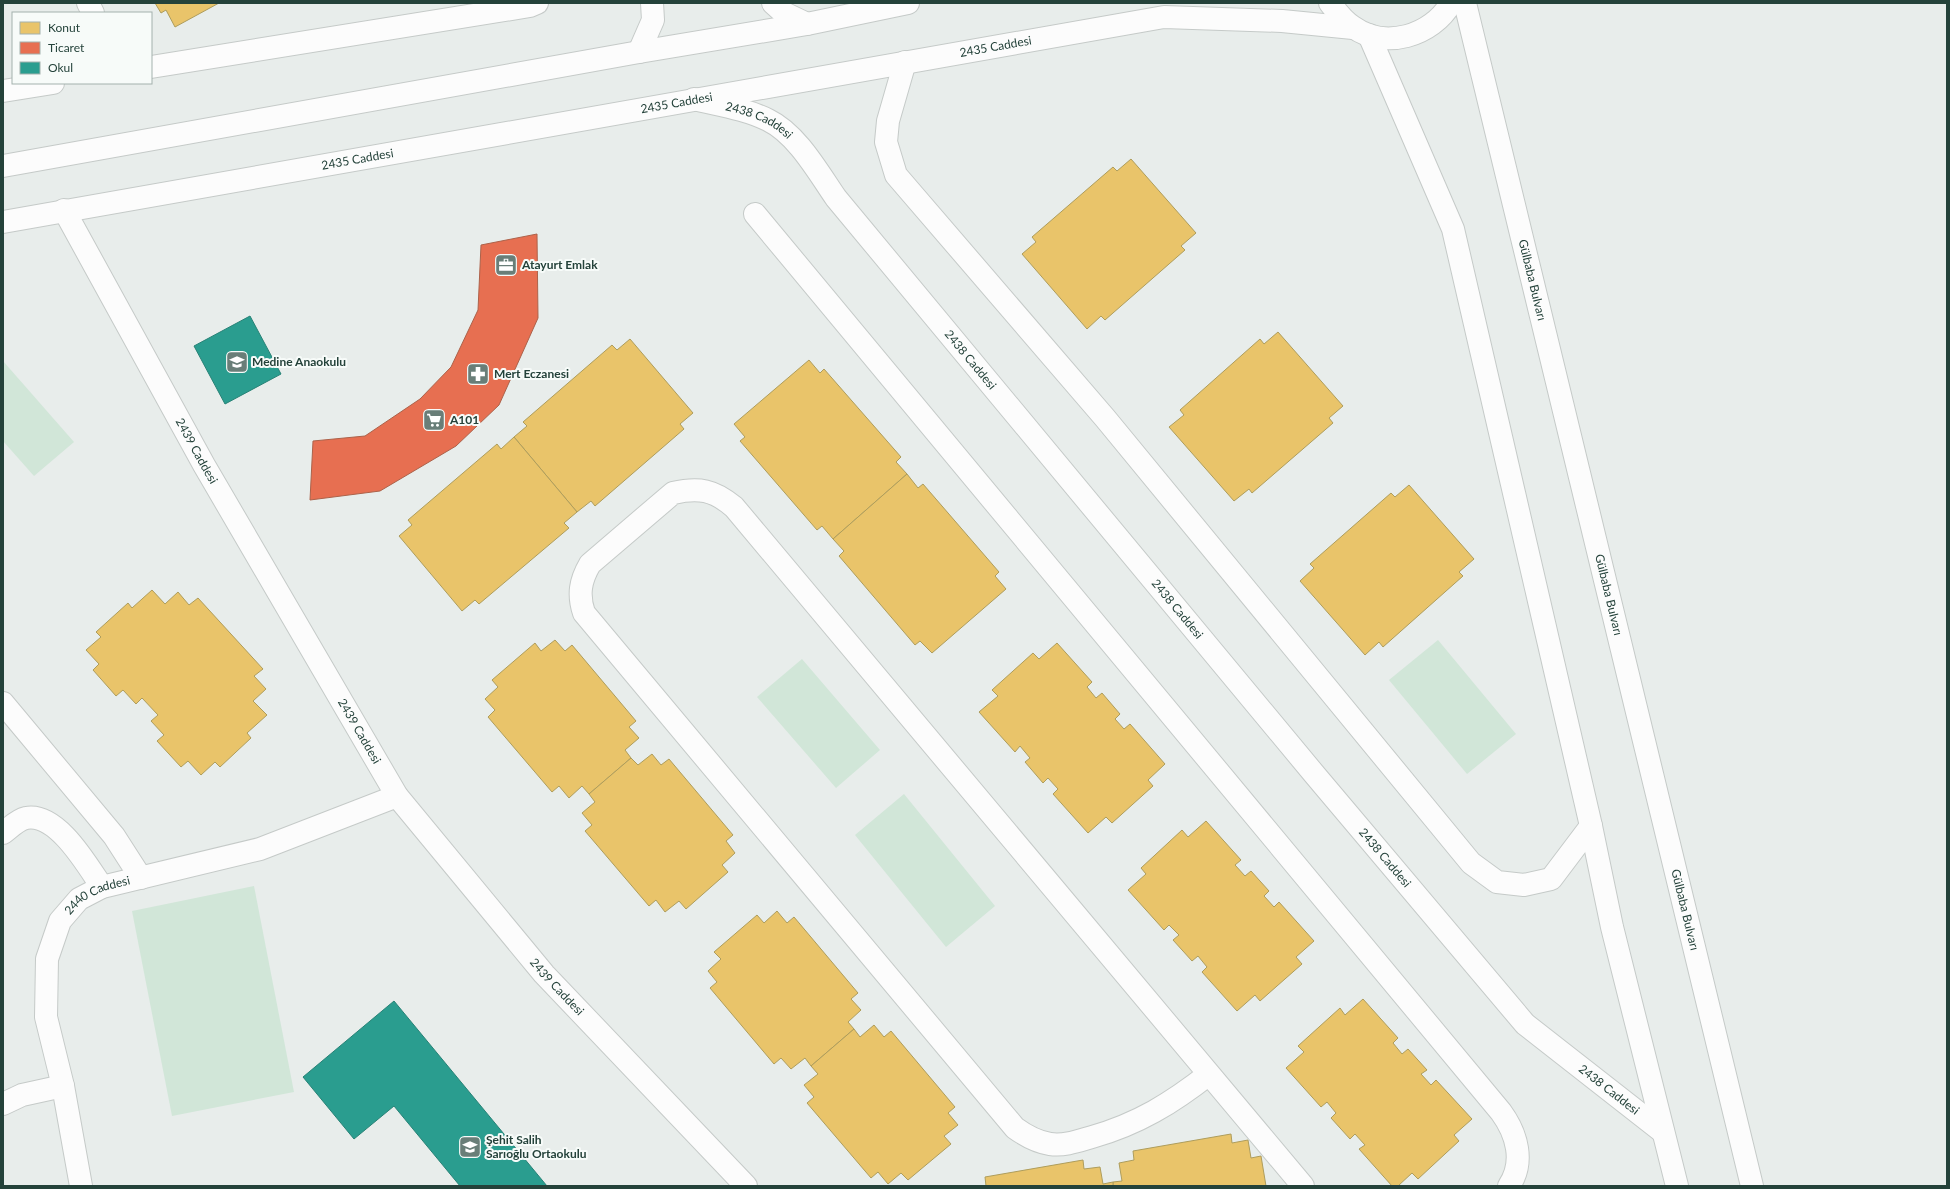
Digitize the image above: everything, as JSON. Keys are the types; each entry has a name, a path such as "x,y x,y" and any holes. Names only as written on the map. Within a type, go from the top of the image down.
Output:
{"street":[{"path":"88,3 92,12"},
{"path":"152,67 530,6 536,3"},
{"path":"639,52 653,20 652,3"},
{"path":"773,3 784,13 807,24"},
{"path":"3,166 639,52 807,24 908,3"},
{"path":"1330,3 1340,17 1361,32 1386,39 1403,37 1420,32 1435,23 1447,10 1451,3"},
{"name":"Gülbaba Bulvarı","path":"1465,3 1752,1186"},
{"name":"2435 Caddesi","path":"3,222 64,210 1164,17 1282,21 1361,32"},
{"path":"1361,32 1453,229 1591,826 1612,927 1677,1186"},
{"path":"906,62 888,121 886,142 896,175 1105,418 1471,863 1497,882 1524,885 1551,879 1591,826"},
{"path":"3,91 47,84"},
{"name":"2438 Caddesi","path":"694,99 746,112 769,120 796,141 841,204 1315,775 1525,1024 1663,1132"},
{"name":"2439 Caddesi","path":"64,210 204,465 397,796 544,974 746,1186"},
{"path":"755,214 1501,1112 1512,1130 1517,1150 1517,1165 1514,1179 1509,1186"},
{"path":"1209,1074 1179,1098 1150,1115 1116,1130 1080,1141 1066,1144 1051,1144 1037,1141 1015,1128 584,613 580,600 580,586 584,574 590,564 673,493 688,490 704,490 726,500 745,519 1303,1186"},
{"path":"3,702 114,836 141,878"},
{"name":"2440 Caddesi","path":"81,1186 63,1086 46,1017 47,959 60,921 79,899 102,887 260,849 397,796"},
{"path":"3,833 24,818 34,817 44,819 52,824 81,855 102,887"},
{"path":"3,1104 22,1095 63,1086"}],"green space":[{"path":"3,361 74,442 34,476 3,441"},
{"path":"1438,640 1516,734 1467,774 1389,680"},
{"path":"802,659 880,750 836,788 757,697"},
{"path":"904,794 995,906 946,947 855,835"},
{"path":"254,886 294,1092 172,1116 132,911"}],"building: Konut":[{"path":"155,3 219,3 175,27 166,10 161,13"},
{"path":"1131,159 1196,233 1181,246 1185,250 1105,320 1101,316 1087,329 1022,254 1036,242 1032,237 1113,167 1117,171"},
{"path":"1278,332 1343,406 1329,418 1333,423 1252,493 1249,489 1234,501 1169,427 1184,415 1180,410 1260,339 1264,344"},
{"path":"630,339 693,413 680,424 684,429 595,506 591,501 577,512 514,437 527,426 523,422 612,345 617,350"},
{"path":"809,360 820,373 824,369 901,457 896,462 907,474 833,539 822,526 817,530 740,441 745,437 734,424"},
{"path":"514,437 577,512 564,523 569,528 479,604 475,600 462,611 399,536 412,525 408,520 497,444 501,449"},
{"path":"907,474 918,488 923,484 999,572 995,576 1006,589 932,653 920,641 915,645 839,556 844,551 833,539"},
{"path":"1409,485 1474,559 1459,572 1463,576 1383,647 1379,642 1365,655 1300,581 1314,568 1310,564 1391,493 1395,497"},
{"path":"152,590 165,604 178,592 189,605 198,598 263,669 254,676 266,689 253,701 267,715 247,733 251,738 220,767 215,762 201,775 188,761 181,767 157,741 164,735 151,721 158,715 142,698 136,704 123,690 116,696 93,670 99,664 86,650 101,637 96,632 128,603 132,608"},
{"path":"555,640 565,651 572,645 636,721 629,727 639,738 625,750 631,758 589,794 582,786 569,798 559,786 552,792 488,717 495,710 485,699 498,687 492,680 535,643 541,651"},
{"path":"1057,643 1092,682 1087,687 1096,698 1102,693 1120,714 1115,719 1124,729 1130,724 1165,764 1148,780 1153,786 1112,823 1106,817 1088,833 1053,794 1058,789 1048,778 1043,783 1025,762 1030,758 1020,746 1015,752 979,712 998,696 992,690 1033,653 1039,659"},
{"path":"652,754 661,765 669,759 733,835 726,841 735,853 722,865 728,872 686,909 679,901 665,912 656,900 649,906 585,831 592,825 582,813 595,802 589,794 631,758 638,765"},
{"path":"1206,821 1241,860 1235,865 1245,876 1251,871 1269,891 1264,896 1274,907 1279,902 1314,941 1296,957 1302,964 1260,1001 1255,995 1237,1011 1202,972 1207,967 1198,956 1192,961 1173,940 1179,935 1169,925 1164,930 1128,890 1146,874 1141,868 1182,830 1188,837"},
{"path":"777,911 787,923 794,917 858,993 851,999 861,1010 848,1022 854,1029 811,1066 805,1058 791,1069 781,1058 774,1064 710,988 717,982 708,971 721,959 714,952 757,915 764,923"},
{"path":"1363,999 1398,1038 1393,1043 1402,1054 1408,1049 1427,1070 1421,1074 1431,1085 1436,1080 1472,1119 1454,1135 1459,1141 1418,1179 1412,1173 1398,1186 1392,1186 1359,1149 1365,1145 1355,1134 1350,1139 1331,1118 1336,1113 1327,1102 1321,1107 1286,1068 1304,1052 1298,1046 1340,1008 1345,1015"},
{"path":"874,1025 884,1037 891,1031 955,1107 948,1113 958,1125 944,1136 951,1144 908,1180 901,1173 888,1184 878,1172 871,1178 807,1103 814,1097 804,1085 818,1074 811,1066 854,1029 860,1037"},
{"path":"1231,1134 1232,1143 1248,1140 1251,1158 1261,1156 1266,1186 1113,1186 1113,1182 1122,1181 1119,1163 1134,1160 1133,1151"},
{"path":"1083,1160 1084,1169 1100,1167 1103,1184 1113,1182 1113,1186 986,1186 985,1177"}],"building: Ticaret":[{"path":"537,234 538,318 499,405 456,446 380,491 310,500 313,441 365,436 420,399 451,367 478,310 481,245"}],"building: Okul":[{"path":"250,316 281,374 225,404 194,346"},
{"path":"394,1001 547,1186 460,1186 394,1106 354,1139 303,1077"}],"place":[{"name":"Atayurt Emlak","path":"506,265"},
{"name":"Medine Anaokulu","path":"237,362"},
{"name":"Mert Eczanesi","path":"478,374"},
{"name":"A101","path":"434,420"},
{"name":"Şehit Salih Sarıoğlu Ortaokulu","path":"470,1147"}]}
